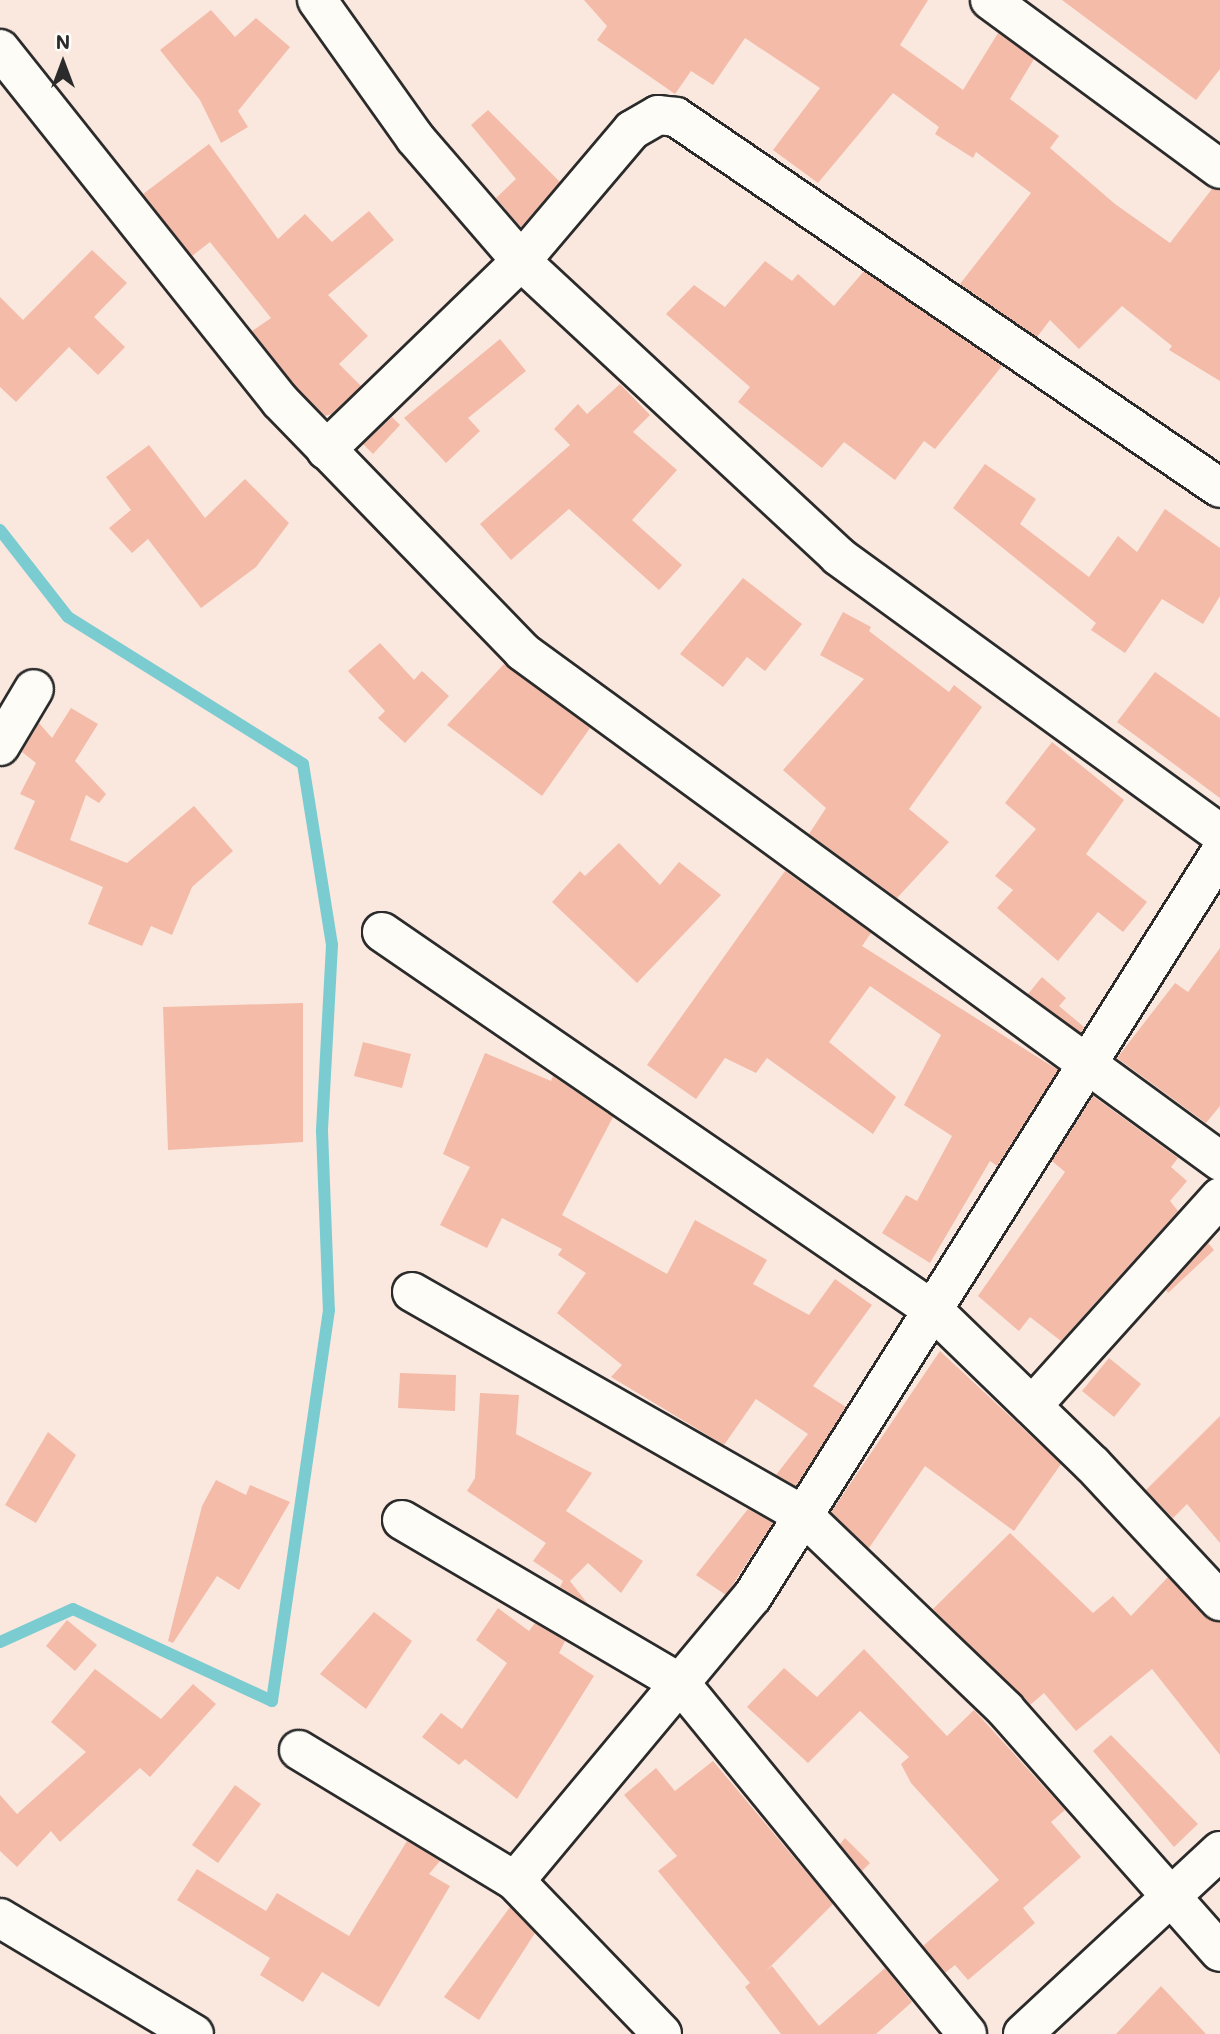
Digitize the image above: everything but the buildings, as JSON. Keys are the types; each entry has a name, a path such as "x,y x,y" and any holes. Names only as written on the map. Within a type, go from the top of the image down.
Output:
{"street":[{"path":"317,0 415,138 521,261 838,556 1220,834"},
{"path":"990,0 1220,169"},
{"path":"0,49 149,242 326,450 523,652 1220,1161"},
{"path":"326,450 521,261 632,130 658,115 676,117 1220,488"},
{"path":"0,746 34,689"},
{"path":"515,1881 752,1597 1089,1066 1220,853"},
{"path":"382,932 934,1311 1032,1406 1220,1601"},
{"path":"1032,1406 1220,1197"},
{"path":"412,1292 804,1516 1004,1709 1220,1952"},
{"path":"402,1520 680,1683 967,2034"},
{"path":"299,1750 515,1881 662,2034"},
{"path":"1023,2034 1220,1851"},
{"path":"0,1918 194,2034"}],"waterway":[{"path":"0,530 68,617 303,764 332,945 322,1131 329,1310 272,1701 73,1609 0,1642"}]}
